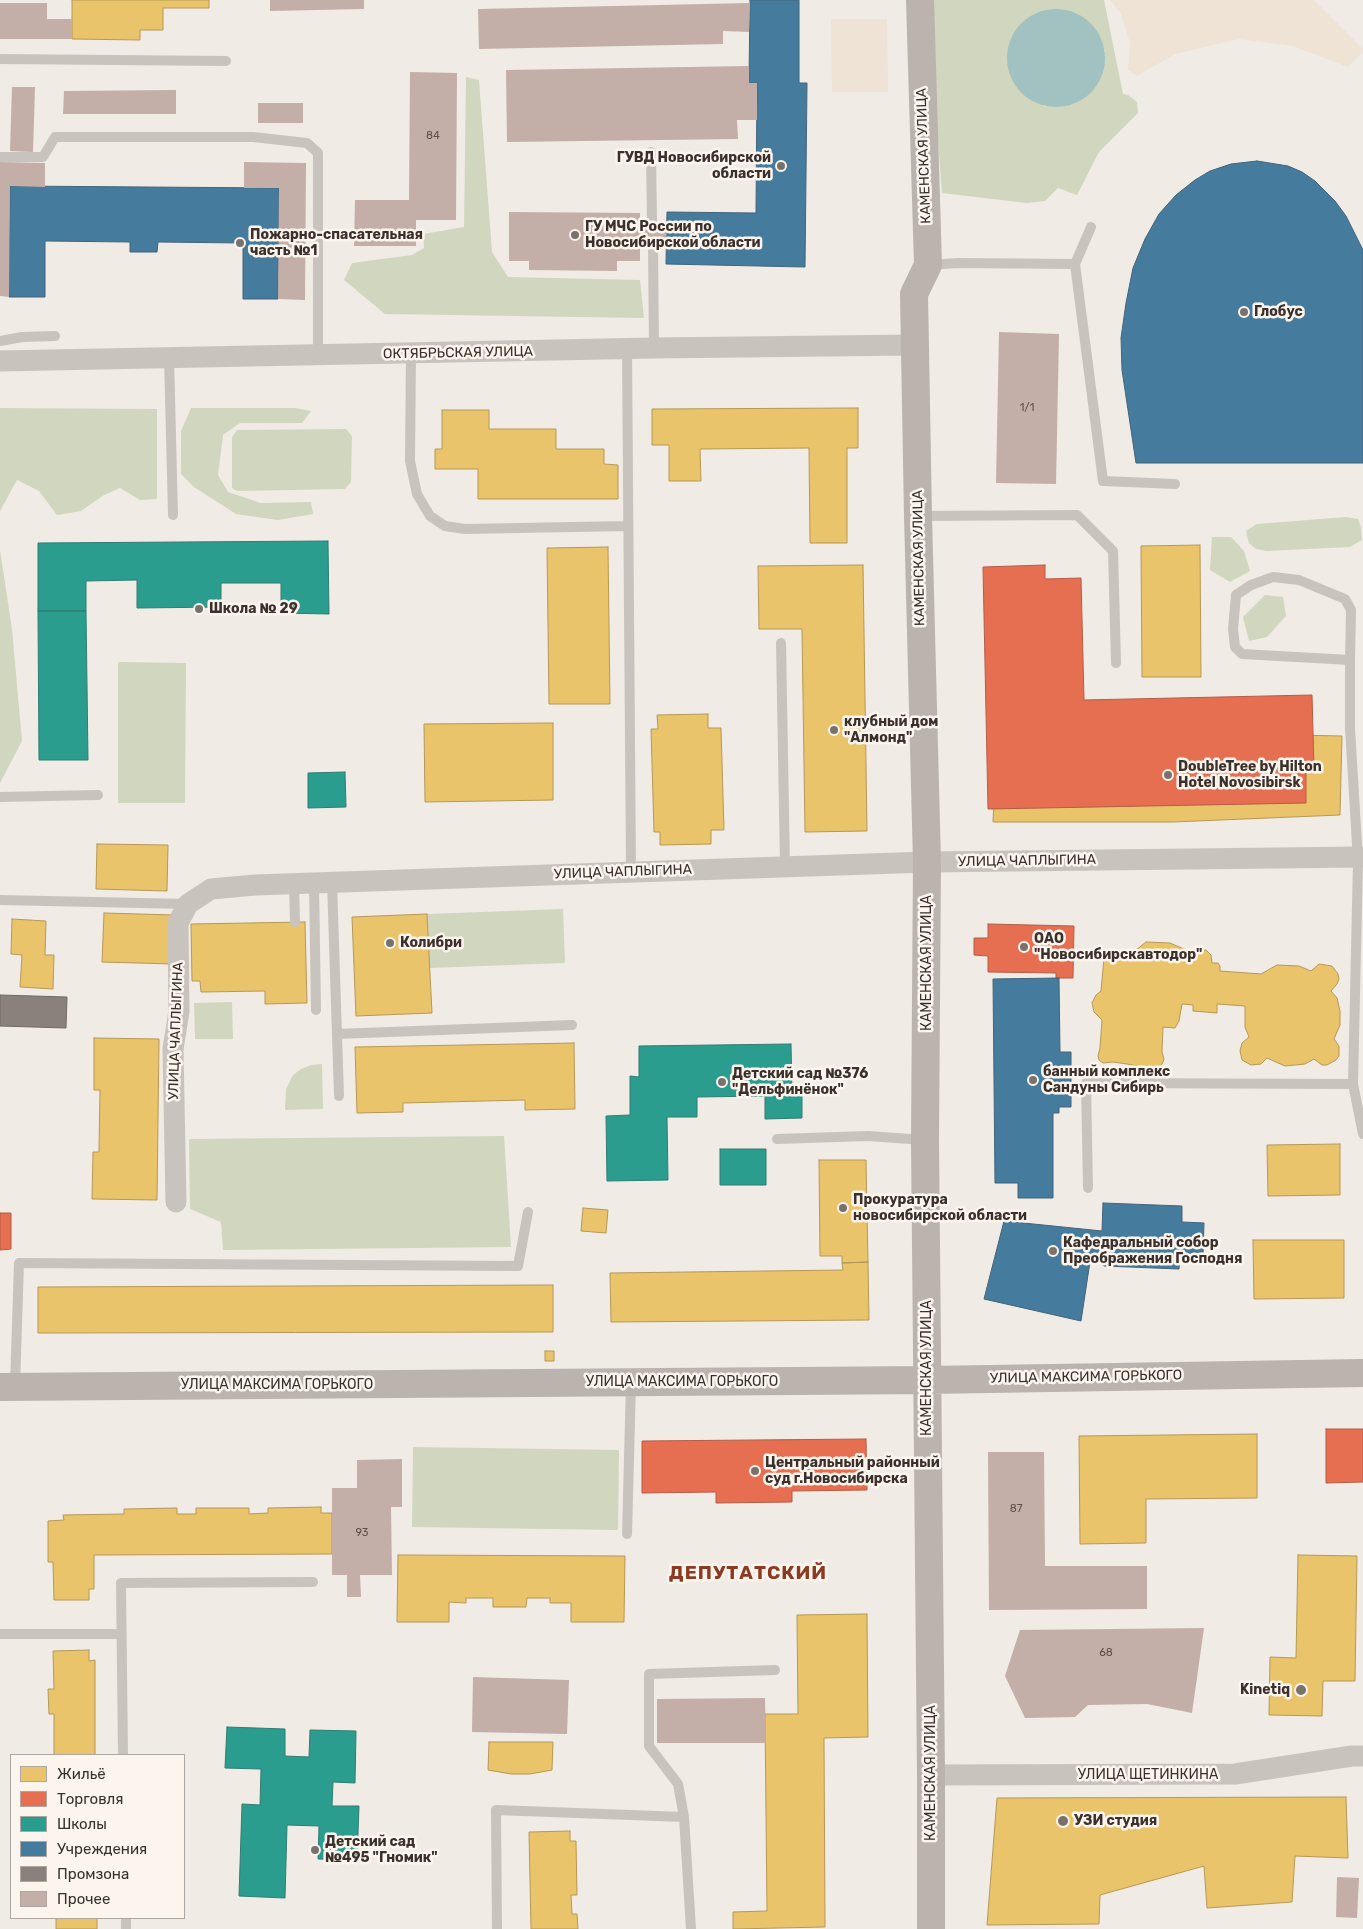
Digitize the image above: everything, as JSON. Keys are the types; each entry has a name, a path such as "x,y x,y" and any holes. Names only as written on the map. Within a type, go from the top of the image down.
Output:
{"street":[{"name":"КАМЕНСКАЯ УЛИЦА","path":"920,0 928,266 914,294 928,862 926,1140 931,1775 930,1929"},
{"name":"ОКТЯБРЬСКАЯ УЛИЦА","path":"0,361 318,356 627,348 915,345"},
{"name":"УЛИЦА ЧАПЛЫГИНА","path":"176,1202 173,1049 179,1011 178,922 188,904 211,889 313,883 928,862 1360,857"},
{"name":"УЛИЦА МАКСИМА ГОРЬКОГО","path":"7,1387 927,1380 1363,1373"},
{"name":"УЛИЦА ЩЕТИНКИНА","path":"931,1775 1235,1774 1352,1756 1363,1756"}],"lane":[{"path":"0,59 226,61"},
{"path":"0,157 42,157 55,137 253,137 308,143 318,153 318,356"},
{"path":"651,152 652,223"},
{"path":"1091,227 1075,264 1103,481 1175,484"},
{"path":"653,248 654,348"},
{"path":"928,266 968,263 1075,264"},
{"path":"0,341 22,337 55,336"},
{"path":"627,348 631,872"},
{"path":"411,354 410,460 417,494 430,516 445,526 465,529 628,526"},
{"path":"170,357 173,515"},
{"path":"918,516 1077,515 1113,551 1116,663"},
{"path":"1350,660 1242,654 1235,647 1233,629 1236,595 1251,585 1273,577 1299,580 1345,599 1351,610 1350,728 1360,857 1353,1084 1363,1134"},
{"path":"781,643 785,867"},
{"path":"0,797 98,795"},
{"path":"294,922 313,883"},
{"path":"313,883 316,1010"},
{"path":"313,883 337,1034 339,1096"},
{"path":"0,900 188,904"},
{"path":"337,1034 572,1025"},
{"path":"1088,1188 1086,1083 1353,1084"},
{"path":"777,1139 868,1136 926,1140"},
{"path":"7,1387 19,1263 518,1266 528,1212"},
{"path":"627,1534 631,1382"},
{"path":"123,1754 121,1583 313,1582"},
{"path":"0,1634 121,1634"},
{"path":"690,1929 684,1817 678,1784 649,1746 649,1674 775,1670"},
{"path":"497,1929 496,1810 684,1817"}],"green space":[{"path":"927,0 1104,0 1123,94 1128,95 1137,102 1138,113 1099,152 1077,195 1058,188 1045,201 1027,203 942,193","holes":["1089,22 1099,35 1105,51 1074,104 1059,107 1043,106"]},
{"path":"466,77 479,80 492,252 508,277 640,280 644,318 385,314 344,280 352,263 412,255 424,248 423,234 464,227"},
{"path":"0,408 157,409 157,499 140,500 120,488 104,495 81,511 57,515 39,491 17,480 0,511"},
{"path":"191,408 295,408 311,411 302,423 240,423 223,435 218,475 228,492 261,503 311,502 313,514 278,520 236,514 194,487 181,474 181,431"},
{"path":"346,429 352,436 351,482 345,489 237,491 232,488 232,437 237,430"},
{"path":"1346,517 1358,519 1361,527 1362,540 1350,547 1266,551 1256,549 1249,543 1246,531 1257,524"},
{"path":"1212,537 1231,537 1244,551 1250,571 1230,582 1210,570"},
{"path":"0,550 12,629 22,741 0,783"},
{"path":"1265,595 1283,597 1286,616 1267,637 1249,641 1243,617"},
{"path":"118,662 186,663 185,803 118,803"},
{"path":"563,909 565,963 429,968 427,914"},
{"path":"232,1002 233,1039 195,1039 194,1003"},
{"path":"322,1064 323,1109 285,1110 286,1089 293,1075 311,1065"},
{"path":"504,1136 511,1247 223,1250 221,1222 190,1209 189,1139"},
{"path":"413,1447 619,1450 618,1530 412,1527"}],"shaded area":[{"path":"1110,0 1314,0 1363,49 1363,52 1348,67 1293,46 1239,39 1175,54 1137,76 1128,70 1130,43 1121,14"},
{"path":"831,19 887,19 888,92 832,92"}],"water":[{"path":"1056,9 1075,13 1090,24 1101,39 1105,58 1101,77 1090,92 1075,103 1056,107 1037,103 1022,92 1011,77 1007,58 1011,39 1022,24 1037,13"}],"building: Жильё":[{"path":"72,0 209,0 209,8 163,8 163,30 140,30 140,40 72,39"},
{"path":"858,408 858,448 847,448 847,543 810,543 809,448 700,449 701,481 669,481 669,445 652,445 652,409"},
{"path":"442,410 489,410 489,429 556,429 556,449 604,449 604,464 618,465 618,499 478,499 478,469 435,469 435,449 442,449"},
{"path":"1200,545 1201,677 1142,677 1141,546"},
{"path":"608,547 610,704 549,704 547,548"},
{"name":"клубный дом \"Алмонд\"","path":"863,565 867,831 805,832 802,629 759,629 758,566"},
{"path":"708,714 708,728 721,728 724,830 711,830 711,844 660,845 660,832 654,832 651,729 658,729 657,715"},
{"path":"553,723 553,800 425,802 424,724"},
{"name":"DoubleTree by Hilton Hotel Novosibirsk","path":"997,729 1342,736 1340,815 1173,822 993,822"},
{"path":"97,844 168,845 167,891 96,889"},
{"path":"104,913 175,915 173,964 102,962"},
{"name":"Колибри","path":"427,914 432,1013 356,1016 352,917"},
{"path":"12,919 46,921 45,955 54,955 53,989 20,987 22,955 11,954"},
{"path":"305,922 307,1003 265,1004 265,991 201,992 200,981 192,981 191,924"},
{"path":"1146,942 1170,943 1193,953 1195,950 1206,950 1211,955 1212,963 1218,963 1220,966 1220,971 1261,974 1277,965 1299,966 1311,971 1319,964 1332,966 1339,979 1331,991 1337,998 1340,1011 1340,1025 1334,1039 1339,1046 1339,1056 1327,1065 1322,1065 1314,1059 1305,1064 1285,1066 1267,1058 1261,1064 1251,1065 1242,1060 1240,1051 1242,1043 1249,1037 1245,1027 1245,1006 1217,1004 1217,1013 1193,1011 1193,1005 1182,1004 1179,1021 1175,1028 1163,1027 1162,1052 1164,1059 1156,1072 1146,1073 1137,1066 1127,1064 1103,1063 1099,1060 1098,1056 1102,1020 1094,1012 1092,1003 1096,995 1101,991 1104,958 1109,952 1116,951 1123,954 1125,959"},
{"path":"94,1038 159,1039 157,1200 92,1199 93,1152 99,1152 100,1090 94,1090"},
{"path":"574,1043 575,1109 525,1110 525,1100 403,1103 403,1112 357,1113 355,1047"},
{"path":"1340,1144 1340,1195 1268,1196 1267,1145"},
{"name":"Прокуратура новосибирской области","path":"819,1160 866,1160 868,1262 842,1263 842,1256 820,1256"},
{"path":"583,1208 608,1210 606,1233 581,1231"},
{"path":"1253,1240 1344,1240 1344,1298 1254,1299"},
{"path":"868,1262 869,1320 611,1322 610,1273 843,1270 842,1263"},
{"path":"553,1285 553,1332 38,1333 38,1287"},
{"path":"545,1351 554,1351 554,1361 545,1361"},
{"path":"1257,1434 1257,1498 1146,1499 1146,1543 1080,1544 1079,1436"},
{"path":"321,1507 321,1513 332,1513 332,1554 94,1555 94,1589 89,1589 89,1600 54,1600 53,1562 48,1562 48,1521 64,1520 63,1515 124,1514 124,1509 177,1508 177,1514 196,1514 196,1508 249,1508 249,1514 268,1513 268,1508"},
{"path":"398,1555 625,1556 624,1622 571,1622 571,1603 550,1603 550,1598 527,1598 526,1607 493,1607 493,1598 466,1598 466,1603 449,1602 449,1622 397,1622"},
{"path":"1298,1555 1357,1556 1355,1681 1323,1681 1322,1716 1269,1715 1270,1657 1296,1658"},
{"path":"867,1614 868,1737 824,1738 825,1927 733,1929 733,1912 767,1911 765,1714 798,1714 797,1615"},
{"path":"89,1650 89,1661 95,1660 95,1754 54,1754 54,1714 49,1714 48,1689 54,1689 53,1651"},
{"path":"489,1742 553,1742 552,1770 530,1774 511,1774 488,1770"},
{"path":"1346,1797 1348,1858 1295,1856 1292,1902 1207,1908 1204,1866 1100,1895 1099,1924 987,1925 997,1798"},
{"path":"570,1831 570,1841 576,1841 577,1895 571,1895 572,1914 577,1914 578,1929 531,1929 529,1832"},
{"path":"56,1919 97,1919 97,1929 56,1929"}],"building: Торговля":[{"path":"1045,565 1045,579 1081,578 1084,700 1312,695 1314,769 1306,769 1306,803 988,809 983,567"},
{"name":"ОАО \"Новосибирскавтодор\"","path":"988,924 1074,926 1073,978 1056,978 1056,973 988,972 988,956 974,955 974,938 988,938"},
{"path":"0,1213 11,1213 11,1249 0,1250"},
{"path":"1326,1429 1363,1429 1363,1482 1326,1483"},
{"path":"866,1439 867,1490 792,1491 792,1502 716,1503 716,1492 642,1493 642,1441"}],"building: Школы":[{"path":"328,541 329,614 281,613 281,583 221,583 221,607 137,608 137,580 86,581 86,611 38,611 38,543"},
{"path":"38,611 86,611 88,760 39,760"},
{"path":"345,772 346,807 308,808 308,773"},
{"path":"791,1044 792,1093 802,1093 802,1118 765,1119 765,1096 697,1097 697,1117 667,1117 668,1180 607,1181 606,1116 630,1115 630,1076 639,1077 639,1046"},
{"path":"720,1149 766,1149 766,1185 720,1185"},
{"path":"227,1727 285,1729 285,1756 309,1757 310,1730 356,1731 355,1783 333,1782 332,1806 359,1806 357,1860 318,1859 319,1826 287,1825 285,1898 239,1896 242,1804 260,1805 261,1769 225,1768"}],"building: Учреждения":[{"name":"ГУВД Новосибирской области","path":"750,0 799,0 799,83 807,83 805,267 666,264 667,212 756,213 757,83 749,83"},
{"name":"Глобус","path":"1257,161 1288,166 1302,172 1315,181 1335,201 1346,216 1363,250 1363,463 1136,463 1122,370 1121,338 1133,268 1145,239 1159,214 1176,195 1210,171 1231,164"},
{"name":"Пожарно-спасательная часть №1","path":"10,186 279,188 278,299 243,299 243,243 158,242 157,252 130,252 130,242 45,241 45,297 9,297"},
{"name":"банный комплекс Сандуны Сибирь","path":"1059,978 1060,1052 1071,1052 1071,1107 1059,1107 1059,1113 1053,1113 1053,1198 1018,1198 1018,1183 995,1183 993,979"},
{"path":"1103,1203 1182,1206 1182,1222 1204,1223 1203,1255 1180,1254 1179,1269 1104,1266 1091,1255 1081,1321 984,1299 1004,1221 1102,1231"}],"building: Промзона":[{"path":"0,995 67,997 66,1028 0,1026"}],"building: Прочее":[{"path":"270,0 364,0 364,9 270,11"},
{"path":"0,3 47,3 47,19 72,19 72,39 0,39"},
{"path":"750,3 749,32 723,31 723,44 479,49 478,9"},
{"path":"749,66 749,83 757,83 757,120 737,120 738,139 507,142 506,70"},
{"path":"410,72 457,73 456,220 416,220 416,246 354,246 355,200 409,200"},
{"path":"12,87 35,87 33,152 10,151"},
{"path":"176,90 176,114 63,114 64,91"},
{"path":"258,103 303,103 303,123 258,123"},
{"path":"0,162 45,163 45,187 10,186 9,297 0,296"},
{"path":"244,162 306,163 305,300 278,299 279,188 244,188"},
{"name":"ГУ МЧС России по Новосибирской области","path":"509,212 640,213 640,223 667,223 666,248 640,248 640,261 617,261 617,271 529,270 529,261 509,261"},
{"path":"999,332 1059,334 1056,484 996,483"},
{"path":"988,1452 1044,1452 1045,1566 1147,1566 1147,1609 989,1610"},
{"path":"402,1459 402,1507 391,1507 392,1575 360,1575 361,1597 347,1597 347,1575 332,1575 332,1488 357,1488 357,1460"},
{"path":"1204,1628 1192,1713 1147,1704 1088,1705 1075,1717 1025,1718 1005,1676 1020,1630"},
{"path":"473,1677 569,1680 567,1734 472,1732"},
{"path":"765,1698 766,1743 657,1743 657,1699"},
{"path":"1337,1877 1359,1878 1357,1918 1336,1917"}],"place":[{"name":"ГУВД Новосибирской области","path":"781,166"},
{"name":"ГУ МЧС России по Новосибирской области","path":"575,235"},
{"name":"Пожарно-спасательная часть №1","path":"240,243"},
{"name":"Глобус","path":"1244,312"},
{"name":"Школа № 29","path":"199,609"},
{"name":"клубный дом \"Алмонд\"","path":"834,730"},
{"name":"DoubleTree by Hilton Hotel Novosibirsk","path":"1168,775"},
{"name":"Колибри","path":"390,943"},
{"name":"ОАО \"Новосибирскавтодор\"","path":"1024,947"},
{"name":"банный комплекс Сандуны Сибирь","path":"1033,1080"},
{"name":"Детский сад №376 \"Дельфинёнок\"","path":"722,1082"},
{"name":"Прокуратура новосибирской области","path":"843,1208"},
{"name":"Кафедральный собор Преображения Господня","path":"1053,1251"},
{"name":"Центральный районный суд г.Новосибирска","path":"755,1471"},
{"name":"Kinetiq","path":"1301,1690"},
{"name":"УЗИ студия","path":"1063,1821"},
{"name":"Детский сад №495 \"Гномик\"","path":"315,1850"}],"district":[{"name":"ДЕПУТАТСКИЙ","path":"748,1574"}]}
